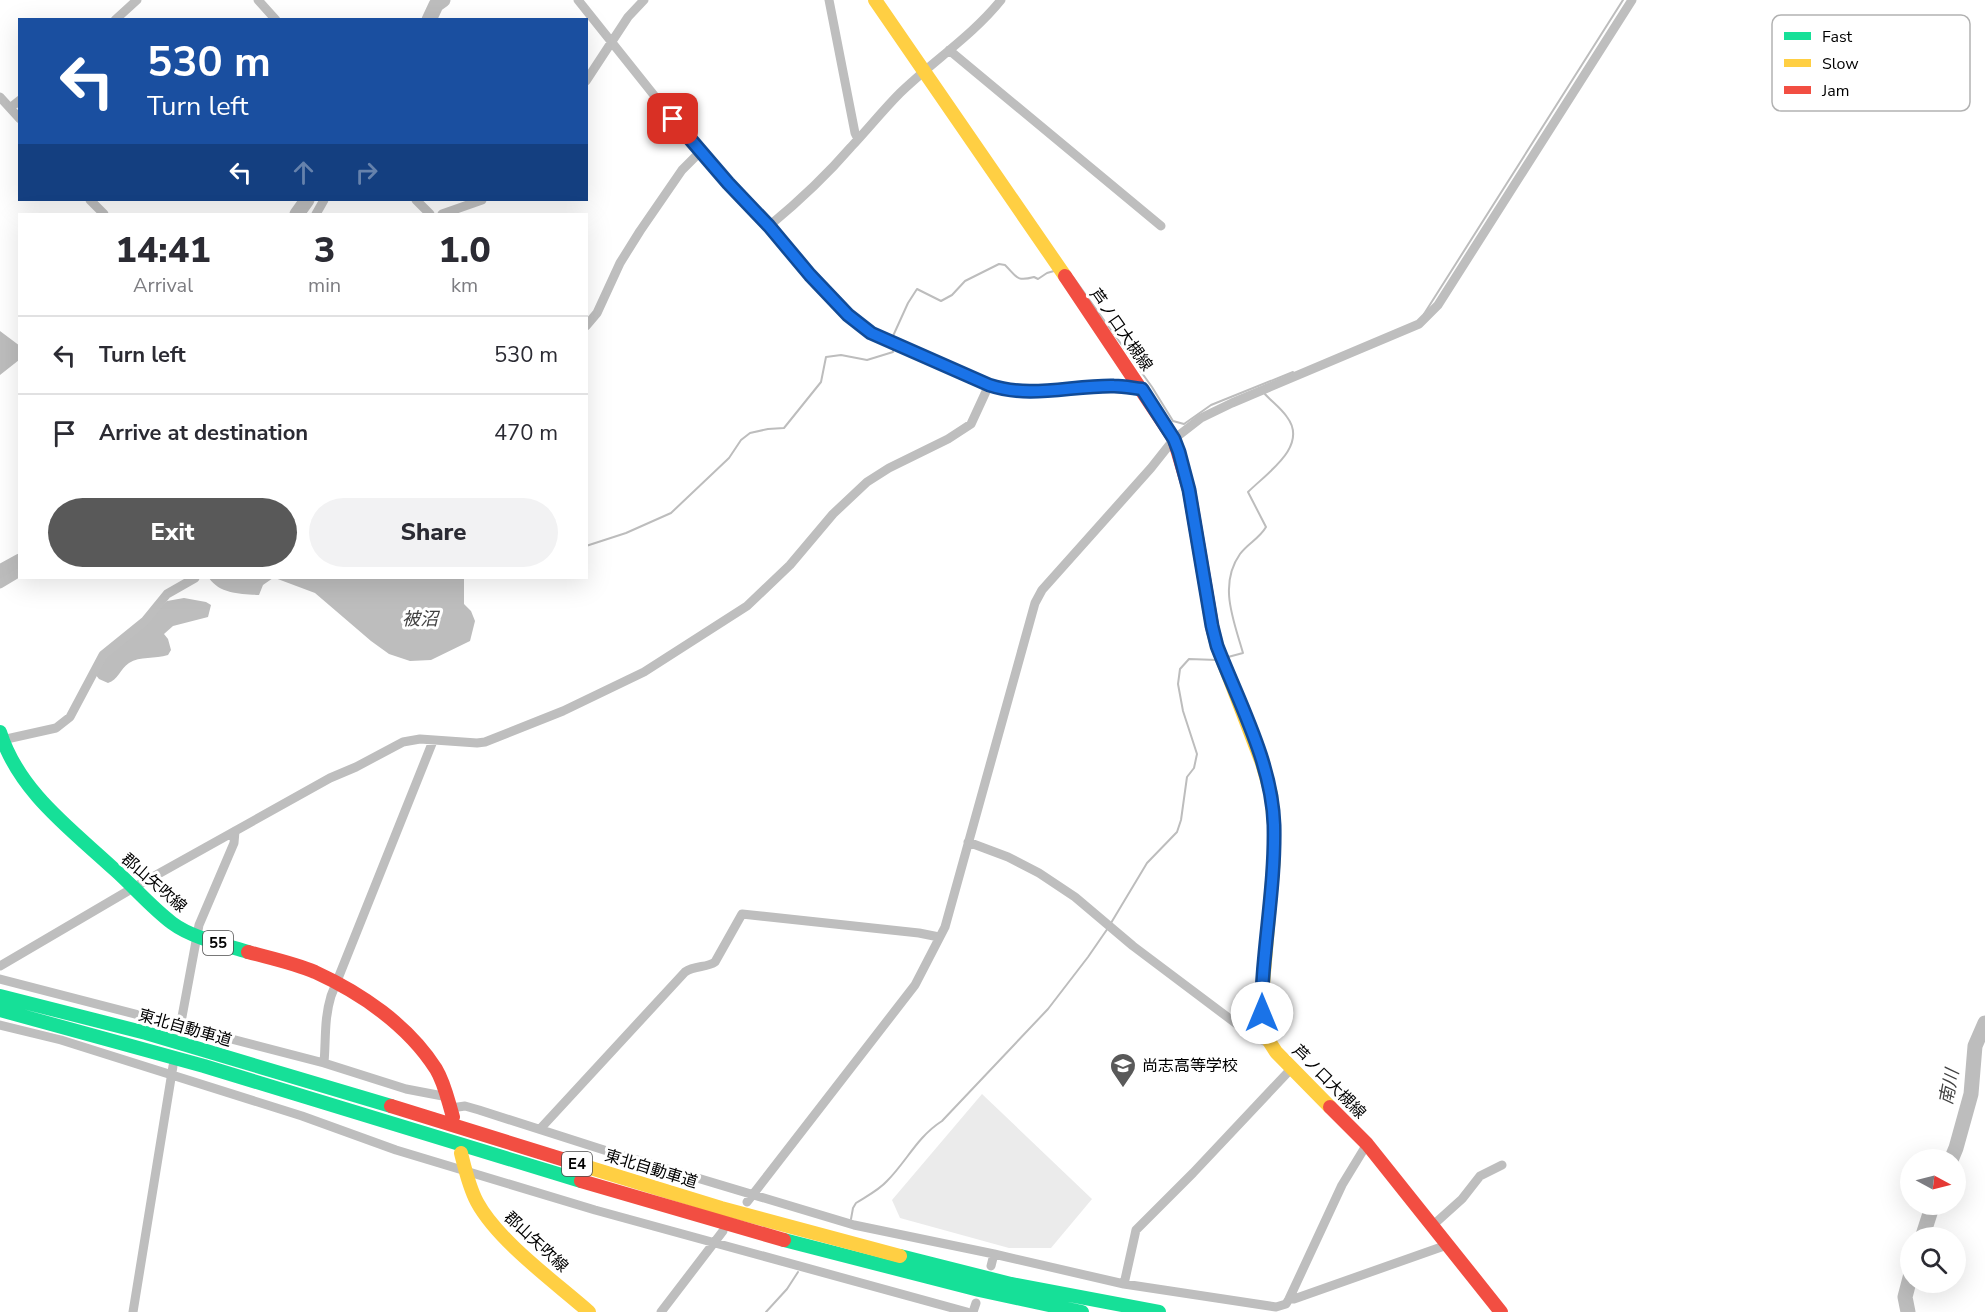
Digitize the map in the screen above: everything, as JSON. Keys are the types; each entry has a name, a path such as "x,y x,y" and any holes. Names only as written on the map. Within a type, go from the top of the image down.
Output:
{"main road":[{"name":"芦ノ口大槻線","path":"875,0 925,70 1174,439 1189,490 1217,646 1262,763 1271,794 1274,858 1262,996 1263,1023 1269,1041 1291,1069 1368,1144 1501,1312"},
{"name":"郡山矢吹線","path":"1,736 6,751 18,772 38,799 173,924 197,936 313,970 368,1002 418,1045 436,1070 450,1107"},
{"name":"東北自動車道","path":"0,996 122,1027 236,1060 764,1220 963,1272 1159,1312"},
{"name":"東北自動車道","path":"0,1010 179,1058 782,1239 959,1285 1082,1312"},
{"name":"郡山矢吹線","path":"461,1153 477,1202 498,1231 588,1312"}],"street":[{"path":"117,18 137,0"},
{"path":"258,0 274,18"},
{"path":"578,0 660,104 810,275 848,315 871,333 989,385 1009,391 1027,393 1115,386 1142,389"},
{"path":"588,78 628,17 644,0"},
{"path":"829,0 858,139"},
{"path":"769,226 798,202 878,116 1001,0"},
{"path":"747,1202 915,985 945,927 1035,603 1042,590 1174,439 1208,414 1419,324 1430,315 1632,0"},
{"path":"949,50 1161,226"},
{"path":"0,97 18,117"},
{"path":"10,108 18,102"},
{"path":"588,324 597,313 620,263 639,231 682,170 701,151"},
{"path":"91,201 103,213"},
{"path":"417,201 429,213"},
{"path":"445,213 479,201"},
{"path":"0,966 133,888 330,778 403,742 420,739 477,743 499,737 563,711 644,672 747,606 789,565 833,514 867,482 889,468 948,439 971,424 989,385"},
{"path":"0,584 18,573"},
{"path":"1,736 56,728 63,723 70,717 103,655 145,621 167,594 193,579"},
{"path":"324,1063 326,1011 433,741"},
{"path":"180,1029 199,926 234,843 235,831"},
{"path":"968,842 1008,857 1059,886 1090,908 1156,964 1250,1034 1269,1041"},
{"path":"540,1129 690,968 712,965 716,962 742,914 939,937"},
{"path":"0,979 180,1029 324,1063 405,1089 450,1107 472,1108 854,1225 1124,1284 1275,1310 1286,1304 1289,1299 1342,1185 1368,1144"},
{"path":"0,1025 172,1071 396,1150 465,1171 714,1244 797,1264 968,1312"},
{"path":"1124,1284 1136,1230 1291,1069"},
{"path":"133,1312 172,1071"},
{"path":"1432,1226 1462,1199 1479,1176 1502,1165"},
{"path":"661,1312 723,1231"},
{"path":"1289,1299 1447,1245"},
{"path":"991,1266 994,1254"}],"shaded area":[{"path":"982,1094 1092,1199 1051,1248 1009,1248 900,1218 892,1200"}],"water":[{"path":"0,331 18,344 18,361 0,375"},
{"path":"210,579 272,579 263,585 259,595 225,590"},
{"name":"被沼","path":"278,579 464,579 464,604 471,611 475,621 470,641 431,660 410,661 389,654 315,593"},
{"path":"184,598 211,605 208,617 173,626 164,634 171,650 168,655 133,661 108,683 99,679 95,674 100,663 167,601"}],"waterway":[{"path":"430,18 436,5 443,0"},
{"path":"1424,314 1623,0"},
{"path":"298,213 306,201"},
{"path":"893,340 908,303 917,289 941,301 952,295 965,281 999,264 1005,265 1020,279 1034,277 1038,279 1054,271"},
{"path":"1073,277 1152,387 1173,421 1184,424 1211,405 1293,372"},
{"path":"588,545 626,533 671,513 729,458 741,440 750,433 784,428 821,382 826,357 841,355 867,360 893,352 893,346"},
{"path":"1228,657 1243,653 1230,603 1230,578 1233,566 1243,550 1266,527 1248,492 1283,458 1293,438 1287,417 1264,393"},
{"path":"0,572 18,562"},
{"path":"1111,923 1147,863 1177,832 1181,820 1187,777 1194,768 1197,754 1183,711 1178,684 1180,669 1189,659 1217,660"},
{"path":"851,1219 856,1203 884,1184 926,1134 942,1121 1048,1009 1108,928"},
{"name":"南川","path":"1956,1149 1971,1094 1975,1046 1985,1023"},
{"name":"南川","path":"1926,1227 1929,1215"},
{"path":"766,1312 787,1289 798,1272"},
{"name":"南川","path":"1906,1293 1908,1312"}],"traffic: fast":[{"path":"0,732 20,773 33,791 64,824 157,911 189,933 248,952"},
{"path":"0,996 146,1033 391,1106"},
{"path":"0,1010 204,1066 581,1181"},
{"path":"784,1240 979,1290 1082,1312"},
{"path":"900,1256 1011,1284 1159,1312"}],"traffic: slow":[{"path":"875,0 1065,276"},
{"path":"1213,631 1262,763 1271,794 1274,858 1262,996 1263,1023 1269,1041 1276,1052 1330,1107"},
{"path":"461,1153 467,1178 486,1217 528,1260 589,1312"},
{"path":"581,1165 721,1208 900,1256"}],"traffic: jam":[{"path":"1065,276 1174,439 1189,490 1213,631"},
{"path":"248,952 315,972 366,1000 382,1012 412,1038 436,1069 453,1117"},
{"path":"391,1106 581,1165"},
{"path":"1330,1107 1367,1144 1501,1312"},
{"path":"581,1181 784,1240"}],"place":[{"name":"尚志高等学校","path":"1123,1089"}],"route":[{"path":"673,119 810,275 848,315 871,333 989,385 1009,391 1027,393 1115,386 1142,389 1174,439 1179,452 1189,490 1217,646 1262,763 1271,794 1274,858 1262,989 1262,1013"}]}
